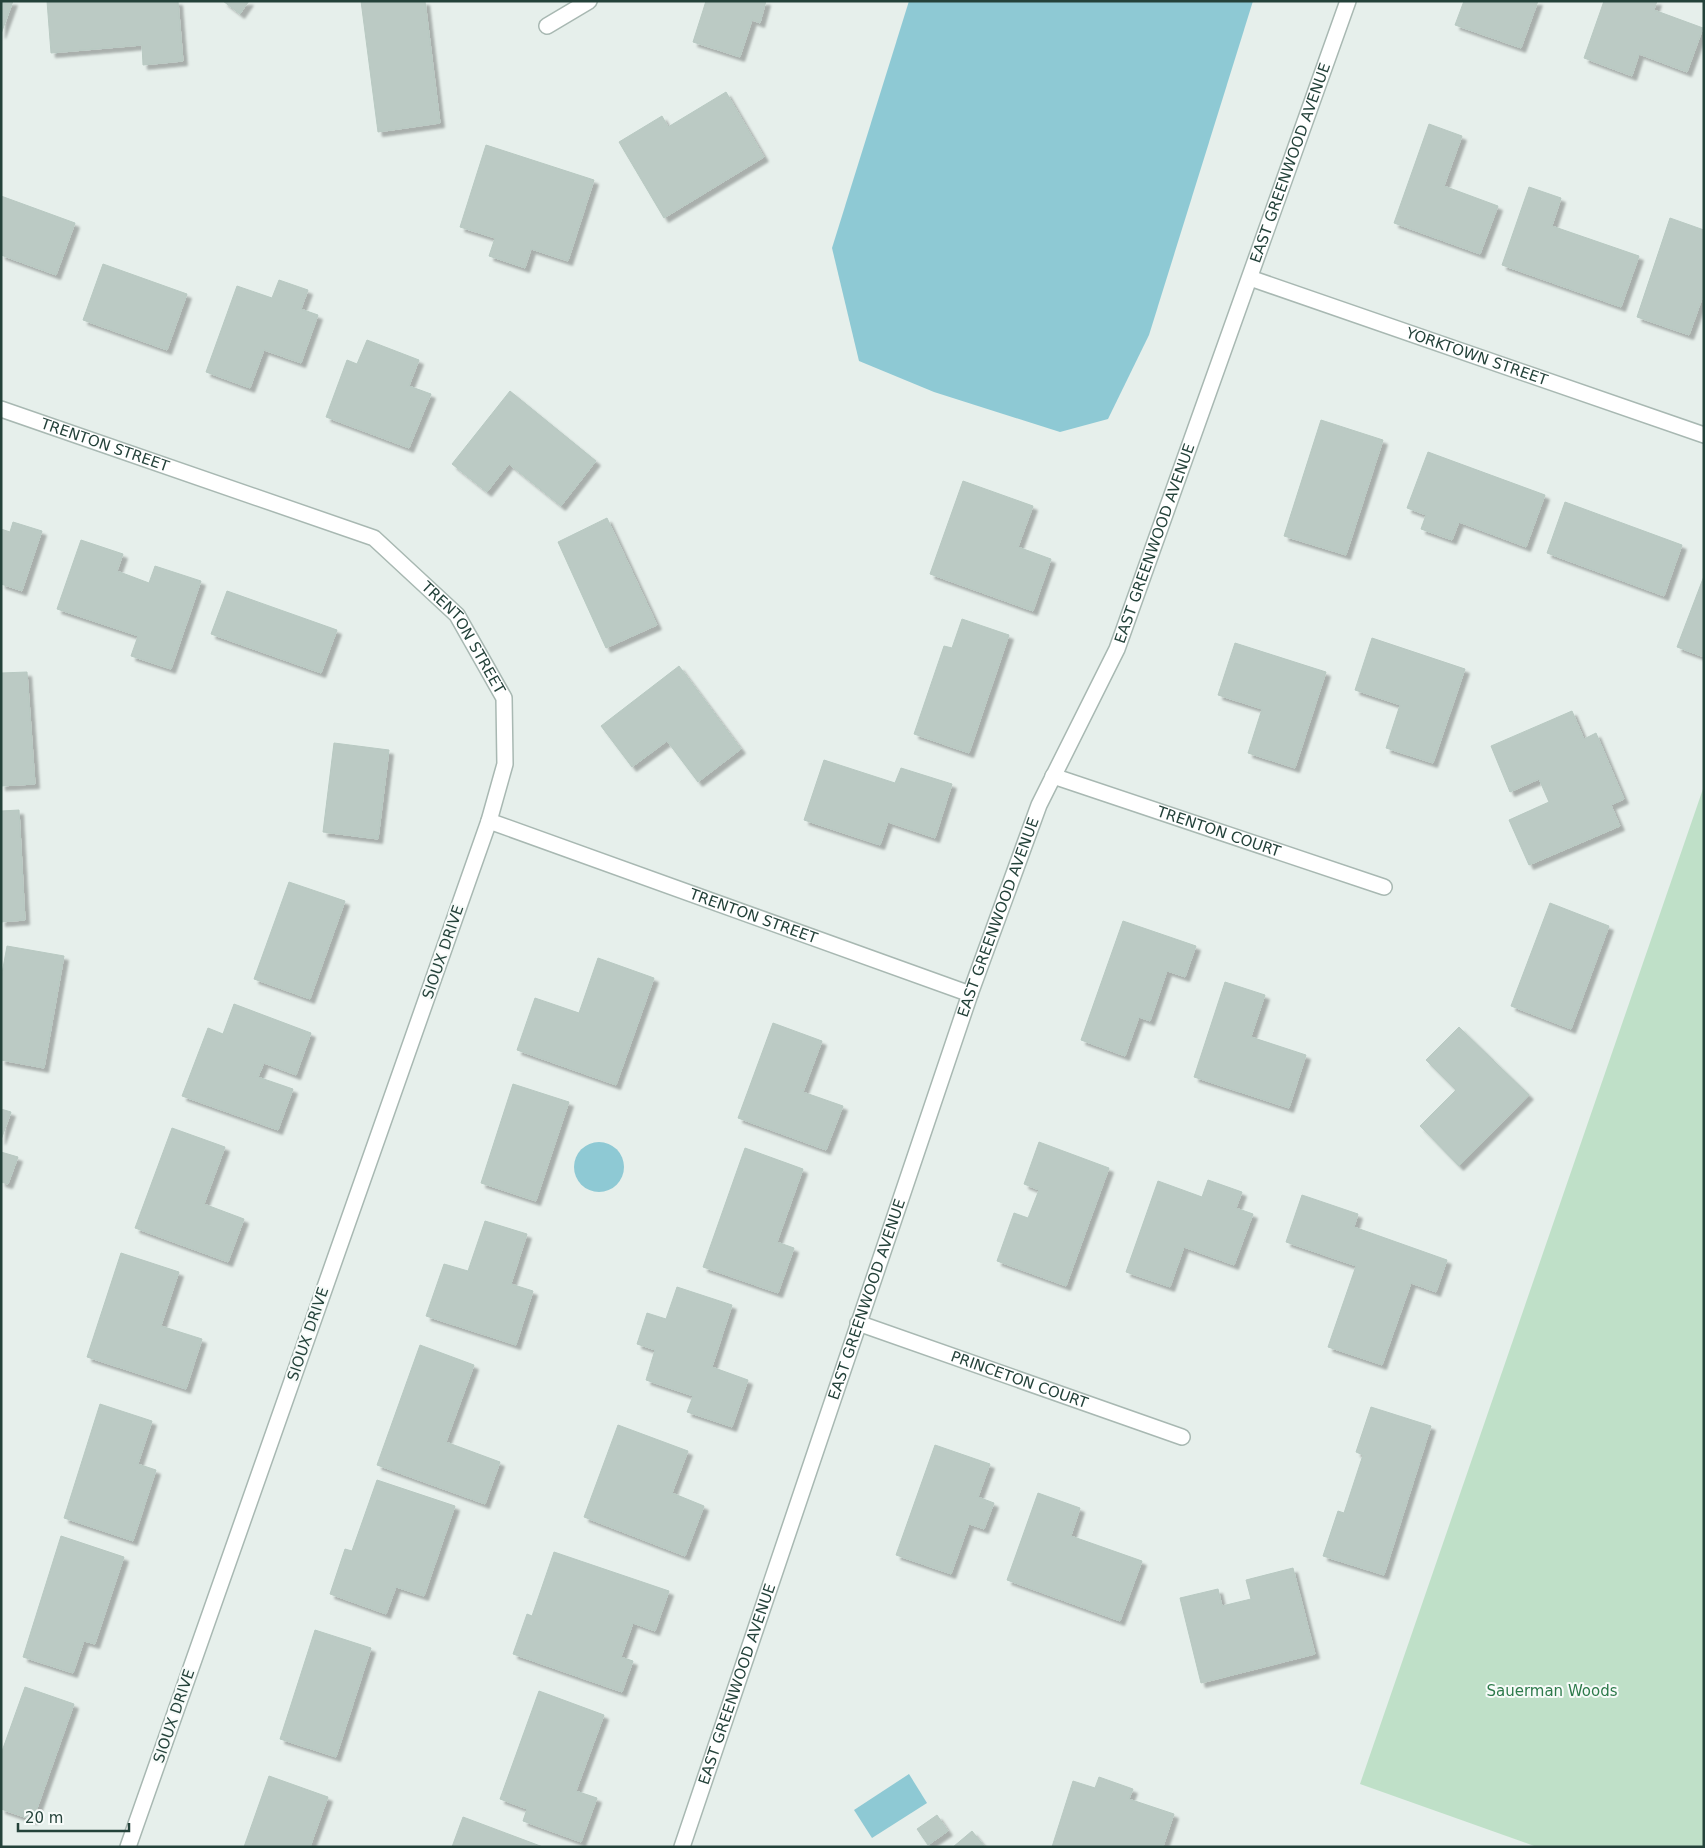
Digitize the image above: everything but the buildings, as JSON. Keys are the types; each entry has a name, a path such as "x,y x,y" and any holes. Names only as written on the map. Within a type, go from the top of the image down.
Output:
{"street":[{"path":"547,26 589,1"},
{"name":"EAST GREENWOOD AVENUE","path":"682,1847 970,994 1038,805 1117,649 1348,1"},
{"name":"YORKTOWN STREET","path":"1250,278 1704,436"},
{"name":"TRENTON STREET","path":"1,409 374,538 457,615 504,698 505,764 489,822 970,994"},
{"name":"TRENTON COURT","path":"1053,776 1384,887"},
{"name":"SIOUX DRIVE","path":"128,1847 489,822"},
{"name":"PRINCETON COURT","path":"858,1323 1182,1437"}],"green space":[{"name":"Sauerman Woods","path":"1704,786 1704,1847 1537,1847 1360,1784"}],"water":[{"path":"909,1 1253,1 1149,335 1108,419 1060,432 934,392 859,361 832,248"},
{"path":"599,1142 608,1144 619,1153 624,1167 622,1176 613,1187 599,1192 590,1190 579,1181 574,1167 576,1158 585,1147"},
{"path":"909,1774 927,1803 872,1838 854,1810"}]}
